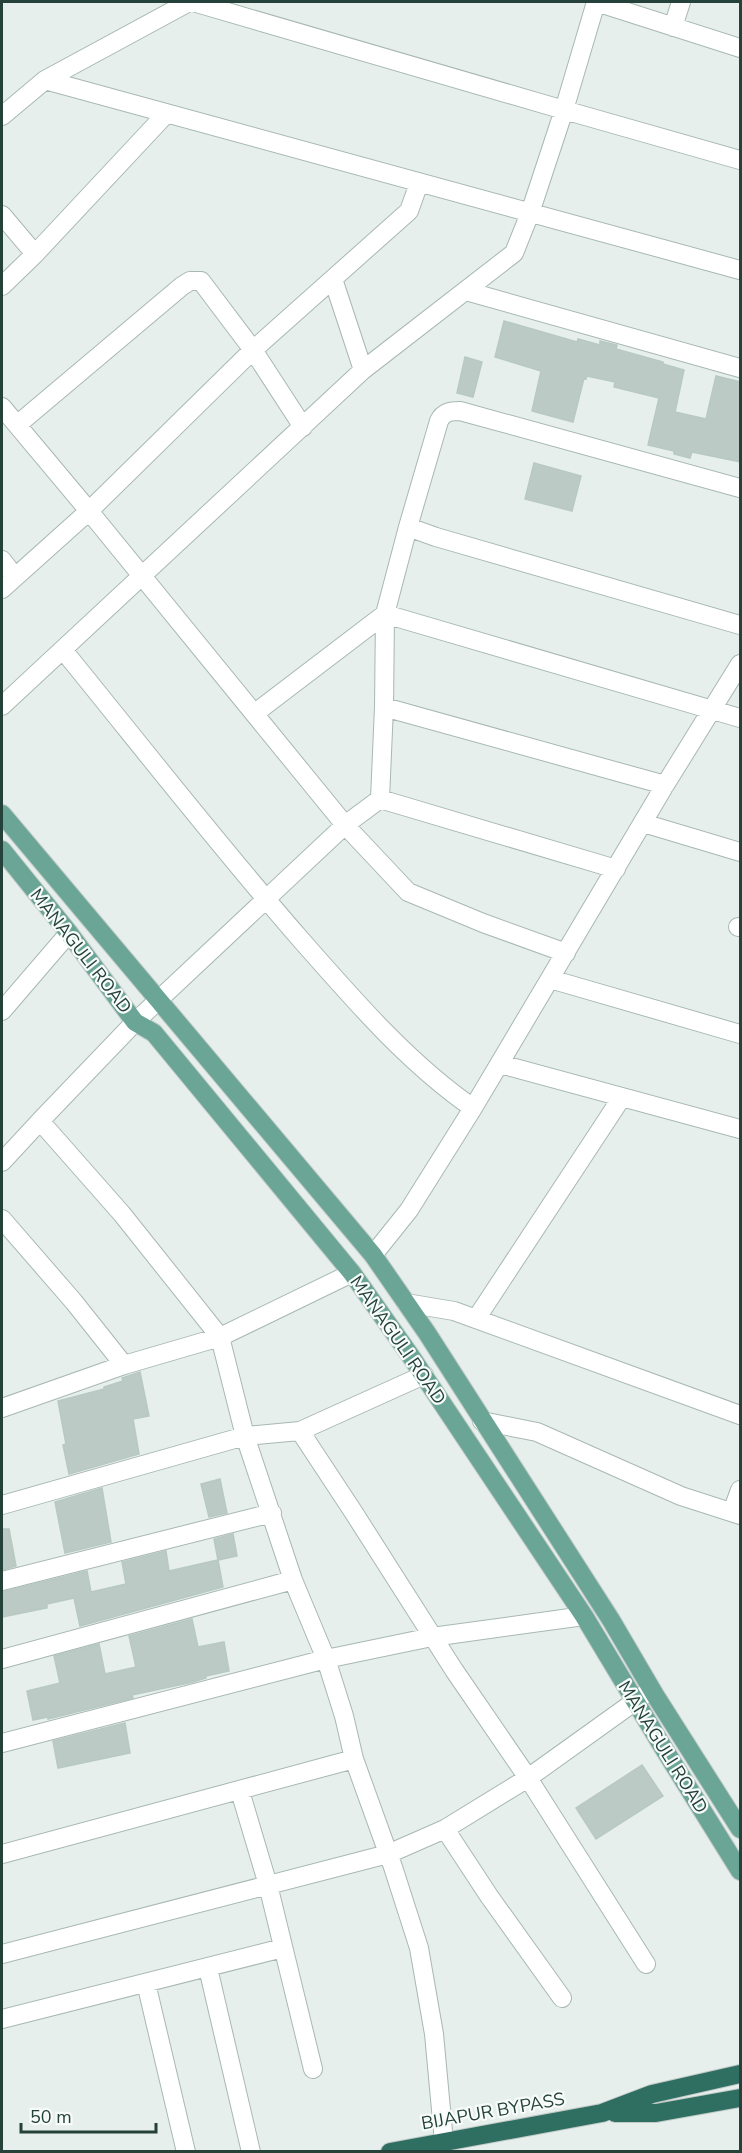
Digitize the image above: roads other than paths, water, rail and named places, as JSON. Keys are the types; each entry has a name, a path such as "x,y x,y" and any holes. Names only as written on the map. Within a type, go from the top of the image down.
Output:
{"highway":[{"name":"BIJAPUR BYPASS","path":"390,2151 444,2142 470,2144 602,2113 652,2094 741,2074"},
{"name":"BIJAPUR BYPASS","path":"602,2113 656,2113 741,2098"}],"main road":[{"name":"MANAGULI ROAD","path":"2,814 373,1255 611,1620 741,1829"},
{"name":"MANAGULI ROAD","path":"2,850 69,933 135,1022 154,1033 352,1273 584,1616 634,1701 741,1871"}],"street":[{"path":"2,116 45,80 191,2 741,160"},
{"path":"2,706 363,370 514,253 530,213 564,110 595,2 741,48"},
{"path":"673,27 681,2"},
{"path":"45,80 741,270"},
{"path":"2,286 35,254 166,114"},
{"path":"2,560 8,583 89,511 254,350 409,211 419,183"},
{"path":"2,215 35,254"},
{"path":"333,279 363,370"},
{"path":"17,425 182,286 190,281 201,281 254,350 303,427"},
{"path":"466,291 741,368"},
{"path":"2,407 345,825 408,892 483,923 566,953"},
{"path":"380,799 385,614 441,416 452,411 460,411 741,488"},
{"path":"408,527 741,625"},
{"path":"255,713 385,614"},
{"path":"385,614 741,718"},
{"path":"63,650 266,900 353,999 441,1086 473,1108"},
{"path":"373,1255 409,1210 473,1108 665,785 741,664"},
{"path":"384,707 665,785"},
{"path":"2,1162 135,1022 345,825 380,799"},
{"path":"380,799 616,869"},
{"path":"643,823 741,852"},
{"path":"2,1011 69,933"},
{"path":"550,979 741,1034"},
{"path":"500,1064 741,1130"},
{"path":"476,1319 622,1097"},
{"path":"40,1121 122,1214 220,1337 245,1436 293,1580 326,1659 344,1716 354,1760 419,1948 434,2034 444,2142"},
{"path":"2,1219 74,1302 124,1365"},
{"path":"2,1407 124,1365 220,1337 352,1273"},
{"path":"406,1303 454,1311 741,1415"},
{"path":"2,1505 245,1436 300,1431 423,1375"},
{"path":"482,1421 537,1432 681,1496 736,1513 741,1490"},
{"path":"300,1431 432,1636 528,1778 646,1964"},
{"path":"2,1581 272,1513"},
{"path":"2,1659 293,1580"},
{"path":"2,1743 326,1659 432,1636 584,1616"},
{"path":"2,1954 388,1854 446,1829 528,1778 652,1689"},
{"path":"2,1854 354,1760"},
{"path":"240,1791 268,1885 313,2069"},
{"path":"446,1829 489,1896 562,1998"},
{"path":"2,2019 283,1948"},
{"path":"208,1968 251,2151"},
{"path":"146,1983 186,2151"}]}
